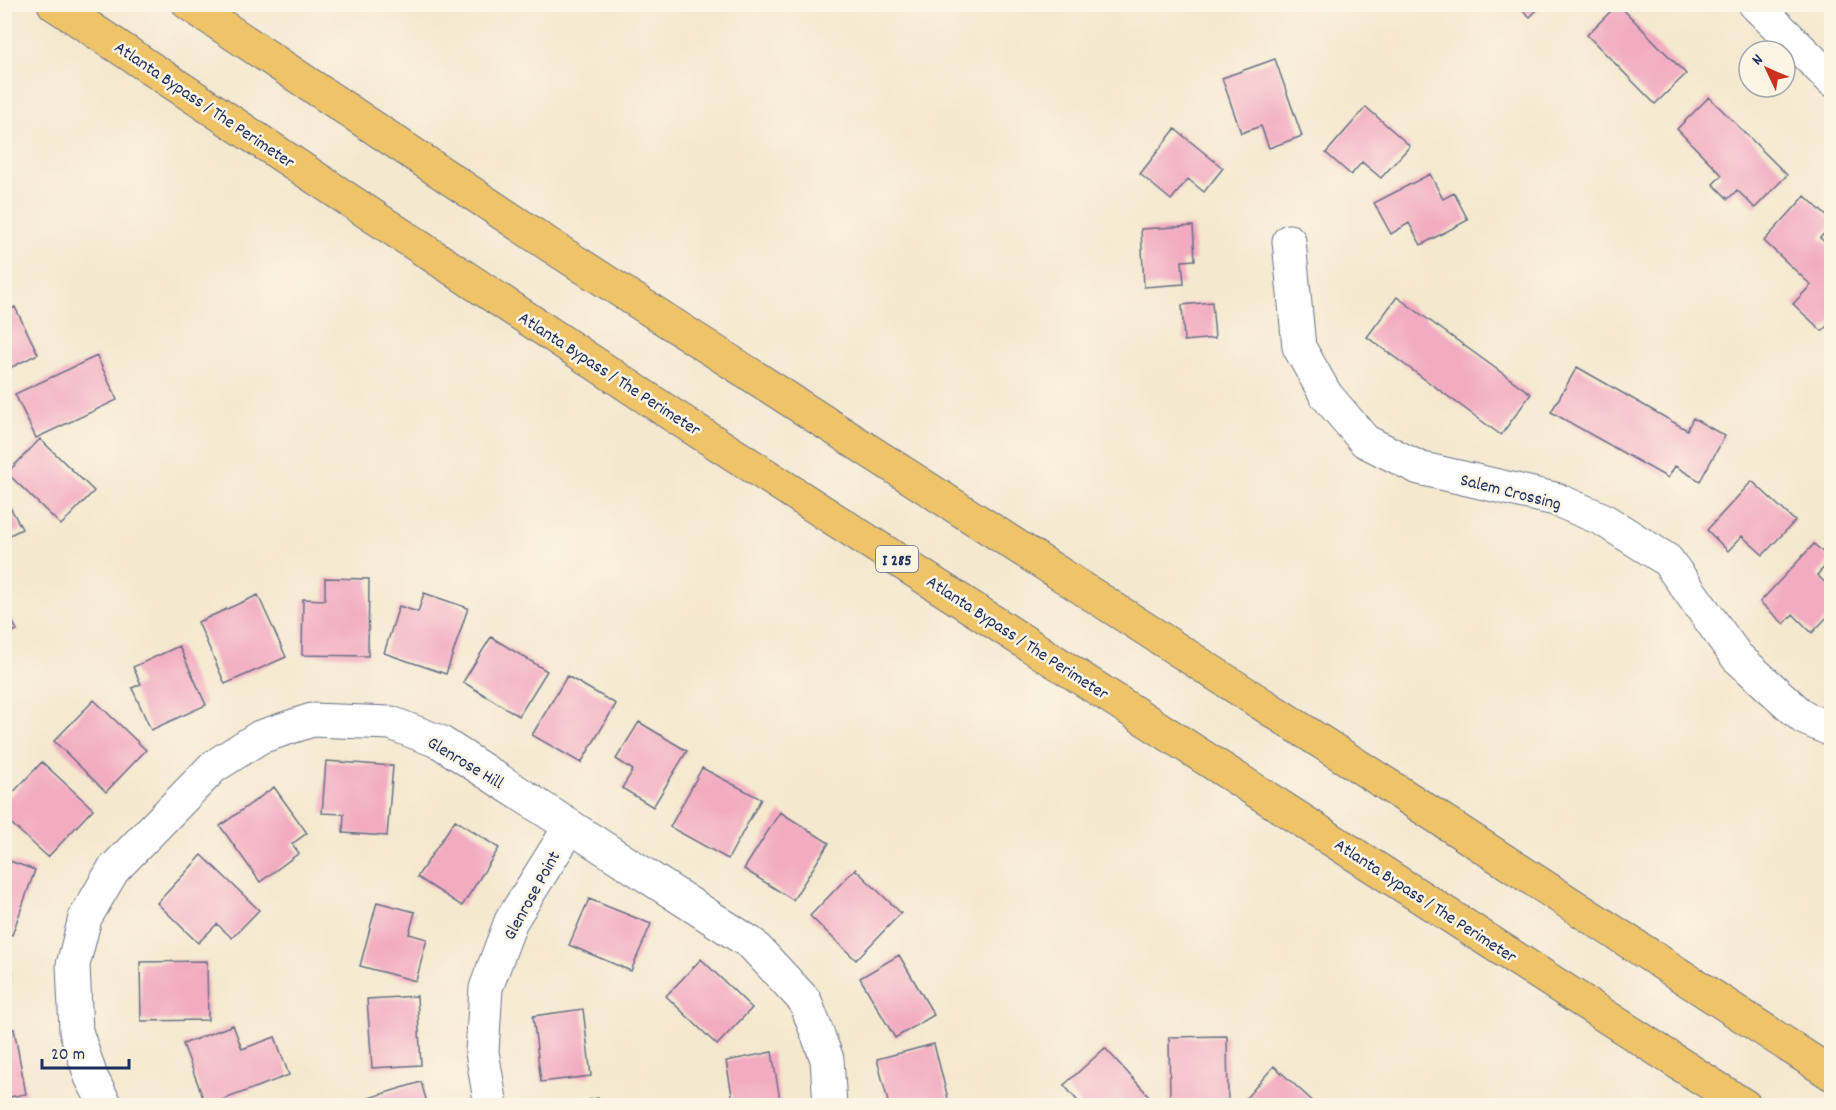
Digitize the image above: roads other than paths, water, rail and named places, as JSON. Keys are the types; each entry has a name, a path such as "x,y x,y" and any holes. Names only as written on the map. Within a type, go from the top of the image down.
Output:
{"highway":[{"name":"Atlanta Bypass / The Perimeter","path":"54,4 671,414 1745,1106"},
{"path":"189,4 561,253 1832,1074"}],"street":[{"path":"1755,4 1832,80"},
{"name":"Salem Crossing","path":"1289,241 1299,347 1326,395 1365,441 1419,468 1555,499 1602,519 1666,560 1737,657 1804,718 1832,730"},
{"name":"Glenrose Hill","path":"106,1106 92,1077 76,1031 72,965 85,918 113,870 213,767 260,736 312,720 390,723 440,742 752,944 805,1001 827,1059 830,1106"},
{"name":"Glenrose Point","path":"491,1106 482,1052 486,988 512,921 570,827"}]}
